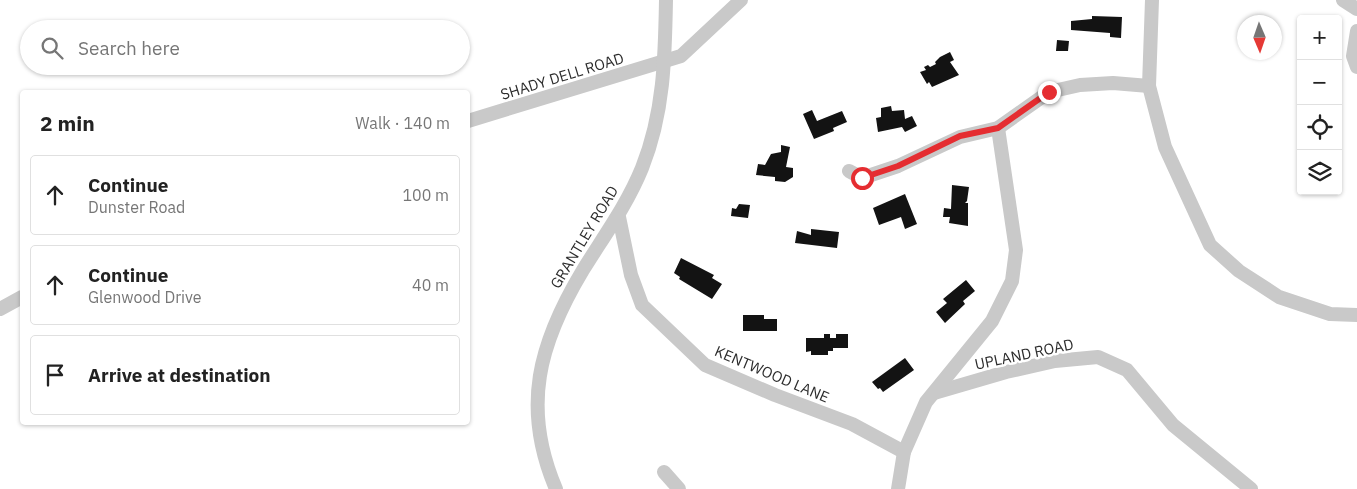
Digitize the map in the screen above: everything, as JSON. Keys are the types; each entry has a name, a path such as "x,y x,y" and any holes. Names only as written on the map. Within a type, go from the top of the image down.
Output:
{"street":[{"name":"GRANTLEY ROAD","path":"556,489 547,469 537,421 537,395 542,356 562,305 619,217 651,145 660,112 665,62 666,0"},
{"name":"SHADY DELL ROAD","path":"470,120 681,56 741,0"},
{"path":"1152,0 1149,86 1165,146 1210,244 1239,271 1279,297 1330,314 1357,315"},
{"path":"1343,0 1357,9"},
{"path":"1357,31 1353,56 1357,67"},
{"path":"849,172 862,178 898,166 960,136 998,128 1049,92 1080,85 1113,83 1149,86"},
{"path":"898,489 904,452 926,402 992,321 1012,281 1016,250 998,128"},
{"name":"KENTWOOD LANE","path":"619,217 631,275 642,305 705,365 775,395 852,424 904,452"},
{"path":"0,309 20,298"},
{"name":"UPLAND ROAD","path":"933,393 1035,365 1098,357 1127,370 1173,425 1251,489"},
{"path":"664,472 679,489"}],"building":[{"path":"1092,16 1122,17 1121,38 1110,37 1110,33 1071,30 1071,21 1092,19"},
{"path":"1057,40 1069,41 1068,51 1056,51"},
{"path":"950,52 954,60 950,62 959,75 932,87 929,82 927,84 920,72 926,70 924,67 928,65 930,67 936,64 935,62 940,57"},
{"path":"891,106 892,111 904,110 905,119 912,116 917,126 905,132 902,127 878,132 876,118 881,117 881,108"},
{"path":"812,110 817,121 842,111 847,122 833,128 834,131 814,139 803,114"},
{"path":"781,145 790,147 786,167 793,168 793,177 785,182 775,181 775,177 756,175 758,164 765,165 771,154 781,152"},
{"path":"952,185 969,187 965,203 968,203 968,226 949,223 950,217 943,217 944,208 951,209"},
{"path":"905,194 917,224 905,229 901,217 879,225 873,208"},
{"path":"739,204 750,205 748,218 731,216 732,208 736,209"},
{"path":"811,229 839,232 837,248 795,243 797,231 811,235"},
{"path":"681,258 714,275 712,278 722,284 712,299 679,279 680,277 674,273"},
{"path":"966,280 975,291 963,301 965,304 945,323 936,312 947,303 943,299"},
{"path":"743,315 764,315 764,319 777,319 777,331 743,331"},
{"path":"824,334 830,334 830,338 836,338 836,334 848,334 848,348 833,348 833,351 828,351 828,355 811,355 811,351 806,352 806,338 824,338"},
{"path":"905,358 914,370 883,392 880,388 878,389 872,382"}],"route":[{"path":"862,178 898,166 935,146 960,136 982,133 998,128 1049,92"}]}
